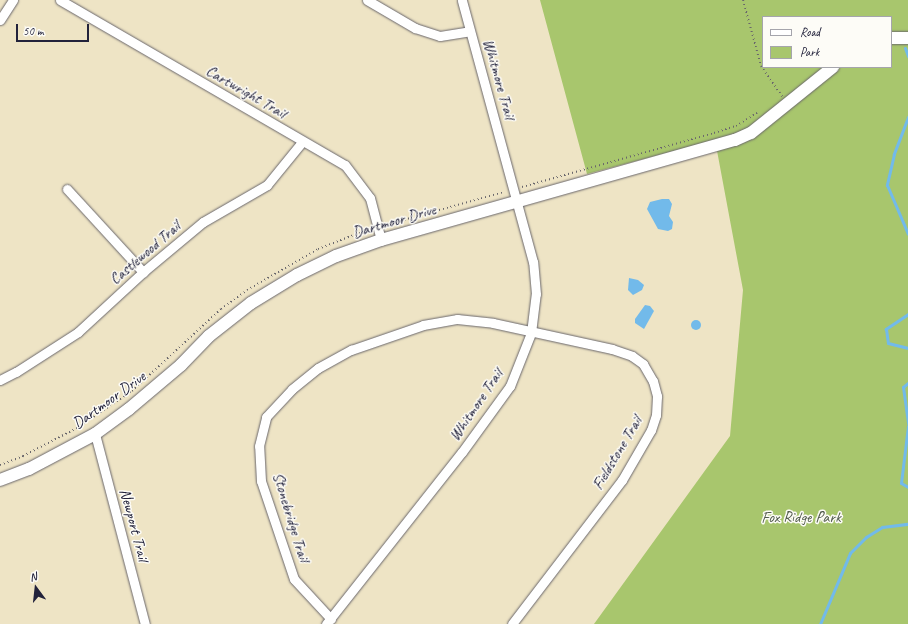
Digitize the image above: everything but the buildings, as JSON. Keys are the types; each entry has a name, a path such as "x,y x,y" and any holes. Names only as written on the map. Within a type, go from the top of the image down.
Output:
{"street":[{"path":"0,20 13,0"},
{"name":"Cartwright Trail","path":"60,0 302,142 345,165 370,198 382,240"},
{"path":"367,0 415,28 440,36 470,31"},
{"name":"Whitmore Trail","path":"329,621 462,452 510,386 531,333 535,300 533,262 518,202 462,0"},
{"path":"892,38 908,38"},
{"name":"Dartmoor Drive","path":"0,480 29,469 95,434 181,365 209,336 251,303 323,262 382,240 735,140 751,133 783,99 831,68"},
{"name":"Castlewood Trail","path":"0,380 16,372 78,332 144,272 203,222 267,186 302,142"},
{"path":"67,189 144,272"},
{"name":"Stonebridge Trail","path":"329,621 294,579 261,481 259,446 266,417 292,389 318,368 351,350 390,334 423,325 457,319 493,323 531,333"},
{"name":"Fieldstone Trail","path":"512,624 622,480 651,430 656,415 657,396 653,380 643,364 632,356 612,349 531,333"},
{"name":"Newport Trail","path":"95,434 145,624"}],"path":[{"path":"743,0 762,68"},
{"path":"762,68 783,99"},
{"path":"783,99 787,90"},
{"path":"0,465 36,449 103,411 170,359 221,309 281,268 318,249 378,227 714,133 736,126 761,111"}],"green space":[{"name":"Fox Ridge Park","path":"540,0 908,0 908,624 594,624 730,436 743,290 715,140 587,174"}],"water":[{"path":"669,199 672,204 669,216 673,222 672,229 668,231 658,229 647,209 650,202"},
{"path":"629,278 638,280 644,285 642,290 633,295 628,290"},
{"path":"645,305 650,306 654,311 644,329 635,323 635,319"},
{"path":"696,320 701,325 696,330 691,325"}],"waterway":[{"path":"905,48 908,56"},
{"path":"908,117 894,154 887,185 908,234"},
{"path":"908,314 886,329 888,343 908,348"},
{"path":"908,383 903,387 908,424"},
{"path":"908,426 901,483 908,487"},
{"path":"820,624 850,553 866,537 882,527 908,524"}]}
